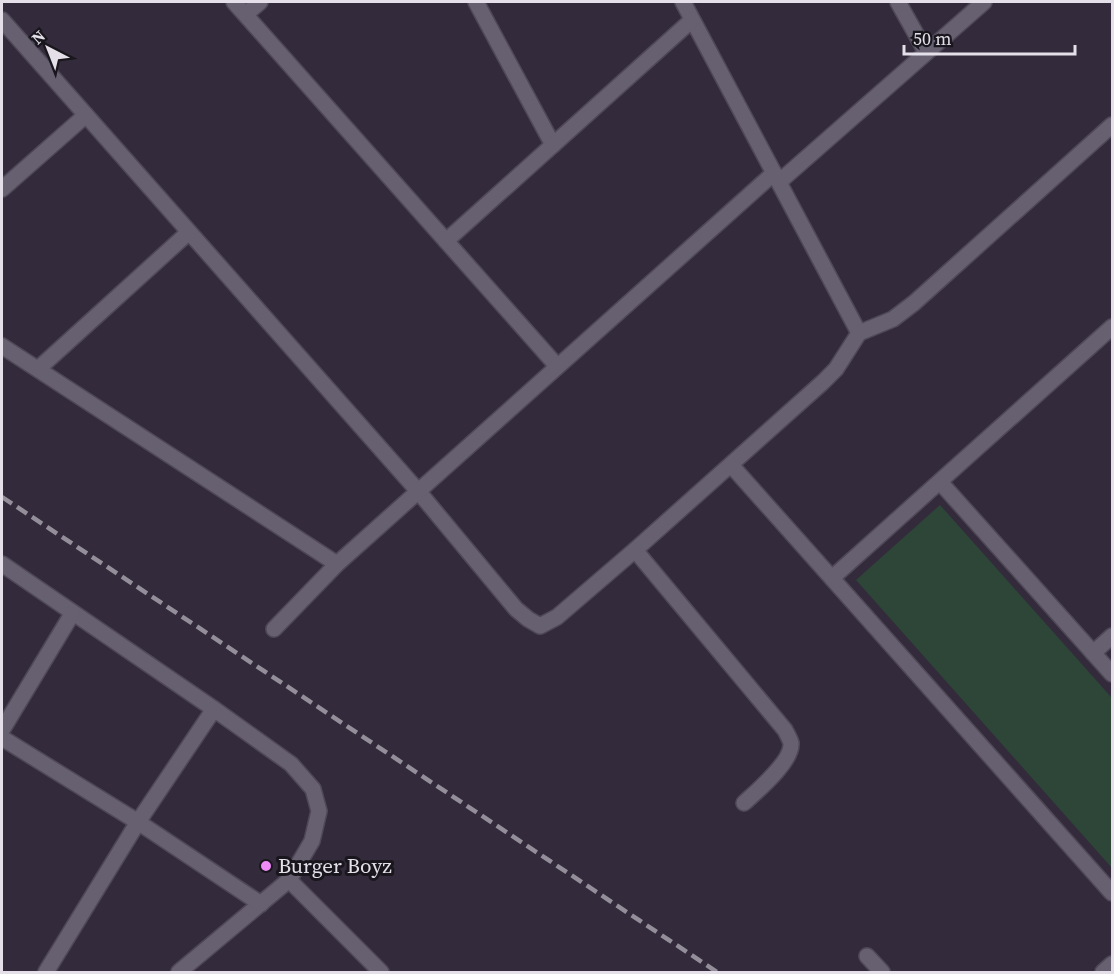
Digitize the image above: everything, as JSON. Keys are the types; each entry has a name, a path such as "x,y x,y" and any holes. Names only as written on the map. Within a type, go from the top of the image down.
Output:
{"street":[{"path":"234,2 557,366"},
{"path":"246,14 260,2"},
{"path":"476,2 553,145"},
{"path":"683,2 859,333"},
{"path":"898,2 926,52"},
{"path":"274,629 337,564 557,366 984,2"},
{"path":"2,20 418,491 516,609 540,626 557,617 635,550 823,382 836,369 859,333 893,319 914,303 1113,125"},
{"path":"446,241 692,20"},
{"path":"2,189 86,115"},
{"path":"38,369 189,231"},
{"path":"832,578 1113,327"},
{"path":"2,346 337,564"},
{"path":"731,465 1113,893"},
{"path":"940,482 1113,674"},
{"path":"635,550 785,730 791,743 785,762 744,803"},
{"path":"2,564 291,764 312,789 319,811 312,841 289,880 179,972"},
{"path":"2,730 72,614"},
{"path":"1093,652 1113,636"},
{"path":"46,972 138,822 214,709"},
{"path":"2,738 138,822 261,904"},
{"path":"289,880 381,972"},
{"path":"867,956 882,972"},
{"path":"1103,972 1113,964"}],"green space":[{"path":"940,505 1112,698 1112,868 856,580"}],"railway":[{"path":"2,497 717,972"}],"place":[{"name":"Burger Boyz","path":"266,866"}]}
